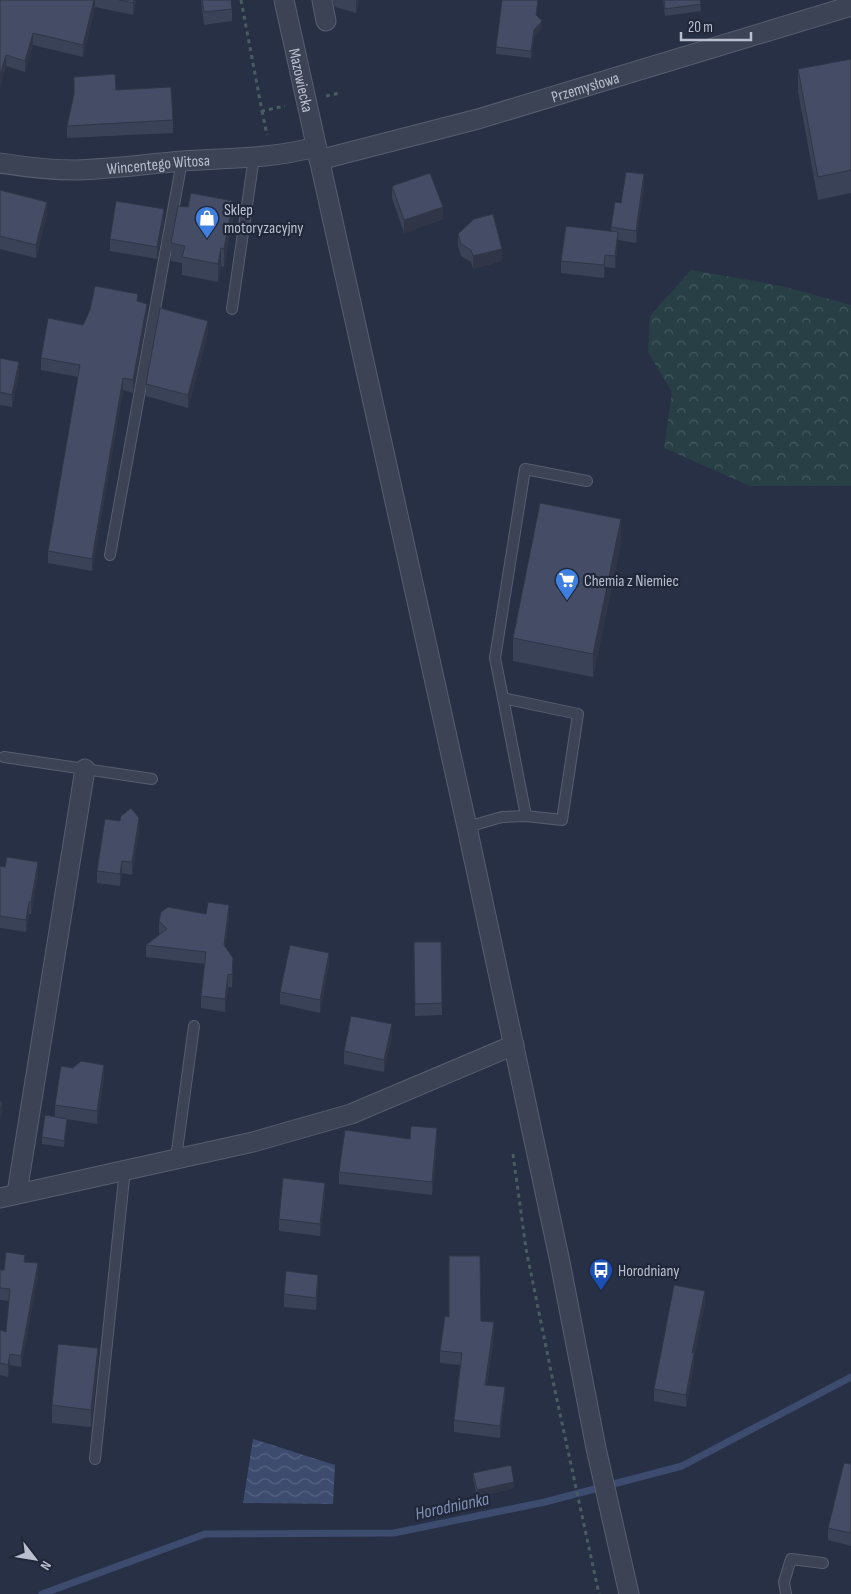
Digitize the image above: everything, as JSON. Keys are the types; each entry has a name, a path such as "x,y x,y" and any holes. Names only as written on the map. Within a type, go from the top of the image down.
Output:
{"street":[{"name":"Mazowiecka","path":"284,0 468,827 558,1252 596,1448 629,1594"},
{"path":"322,0 326,21"},
{"name":"Przemysłowa","path":"317,154 478,119 851,6"},
{"name":"Wincentego Witosa","path":"0,163 35,169 77,170 182,161 317,154"},
{"path":"85,769 9,1195 253,1142 351,1114 514,1045"}],"lane":[{"path":"232,309 254,157"},
{"path":"110,554 182,161"},
{"path":"526,816 495,658 525,469 586,481"},
{"path":"468,827 502,817 526,816 562,820 578,714 503,698"},
{"path":"4,757 152,779"},
{"path":"176,1158 194,1026"},
{"path":"95,1459 125,1170"},
{"path":"786,1594 784,1582 791,1560 823,1563"}],"path":[{"path":"241,0 262,111 340,93"},
{"path":"517,1185 526,1249 599,1594"}],"green space":[{"path":"691,270 782,286 851,305 851,486 750,486 664,448 672,392 648,352 650,316"}],"water":[{"path":"253,1439 335,1465 333,1504 243,1503"}],"building":[{"path":"0,0 94,0 83,45 33,33 25,61 6,55 0,75"},
{"path":"119,0 134,0 133,3"},
{"path":"202,0 231,0 232,9 204,12"},
{"path":"502,0 538,0 536,15 542,21 534,30 531,51 496,47"},
{"path":"664,0 700,0 701,4 665,9"},
{"path":"851,59 851,170 818,177 798,69"},
{"path":"115,74 116,90 171,87 173,120 67,126 74,94 74,77"},
{"path":"626,172 644,174 636,231 611,227 615,202 621,203"},
{"path":"430,173 443,207 404,220 392,186"},
{"path":"0,190 47,202 36,245 0,236"},
{"path":"191,193 233,201 224,249 221,248 218,264 182,257 185,246 171,243 178,206 188,207"},
{"path":"116,201 164,209 157,247 110,239"},
{"path":"493,214 502,249 473,256 471,250 461,244 458,234 474,219"},
{"path":"566,226 618,232 615,256 605,255 604,265 561,261"},
{"path":"95,286 138,294 137,301 147,304 133,380 123,378 92,559 48,551 80,365 41,358 48,318 83,325 90,310"},
{"path":"160,308 208,321 188,395 146,384"},
{"path":"0,358 19,362 12,395 0,392"},
{"name":"Chemia z Niemiec","path":"540,503 621,519 593,654 513,638"},
{"path":"131,808 139,818 132,862 122,861 120,874 97,871 105,819 120,821 121,816"},
{"path":"7,857 38,862 26,920 0,916 0,866 5,867"},
{"path":"208,902 229,905 224,945 233,958 232,975 228,974 225,999 201,996 206,952 146,945 167,929 159,921 161,912 168,907 206,914"},
{"path":"414,942 441,942 442,1003 415,1004"},
{"path":"290,945 329,953 320,1000 280,992"},
{"path":"351,1016 392,1024 384,1060 344,1051"},
{"path":"81,1061 104,1065 97,1111 55,1105 61,1066 73,1068"},
{"path":"45,1115 67,1119 64,1141 42,1137"},
{"path":"411,1126 437,1128 432,1182 339,1172 345,1130 410,1139"},
{"path":"283,1178 325,1183 320,1224 279,1219"},
{"path":"6,1252 25,1255 24,1262 38,1263 21,1356 10,1354 8,1365 0,1363 0,1330 6,1332 10,1289 0,1288 0,1270 4,1270"},
{"path":"449,1256 480,1256 481,1321 494,1322 485,1385 505,1387 500,1426 454,1420 462,1353 440,1351 445,1316 449,1317"},
{"path":"286,1271 318,1275 316,1298 284,1294"},
{"path":"674,1285 705,1291 692,1353 694,1353 686,1395 654,1389"},
{"path":"58,1344 98,1348 91,1410 52,1405"},
{"path":"844,1463 851,1464 851,1533 828,1528"},
{"path":"511,1465 514,1482 477,1490 473,1473"}],"waterway":[{"name":"Horodnianka","path":"42,1594 205,1534 394,1533 545,1502 682,1466 851,1377"}],"place":[{"name":"Sklep motoryzacyjny","path":"207,239"},
{"name":"Chemia z Niemiec","path":"567,601"},
{"name":"Horodniany","path":"601,1291"}]}
